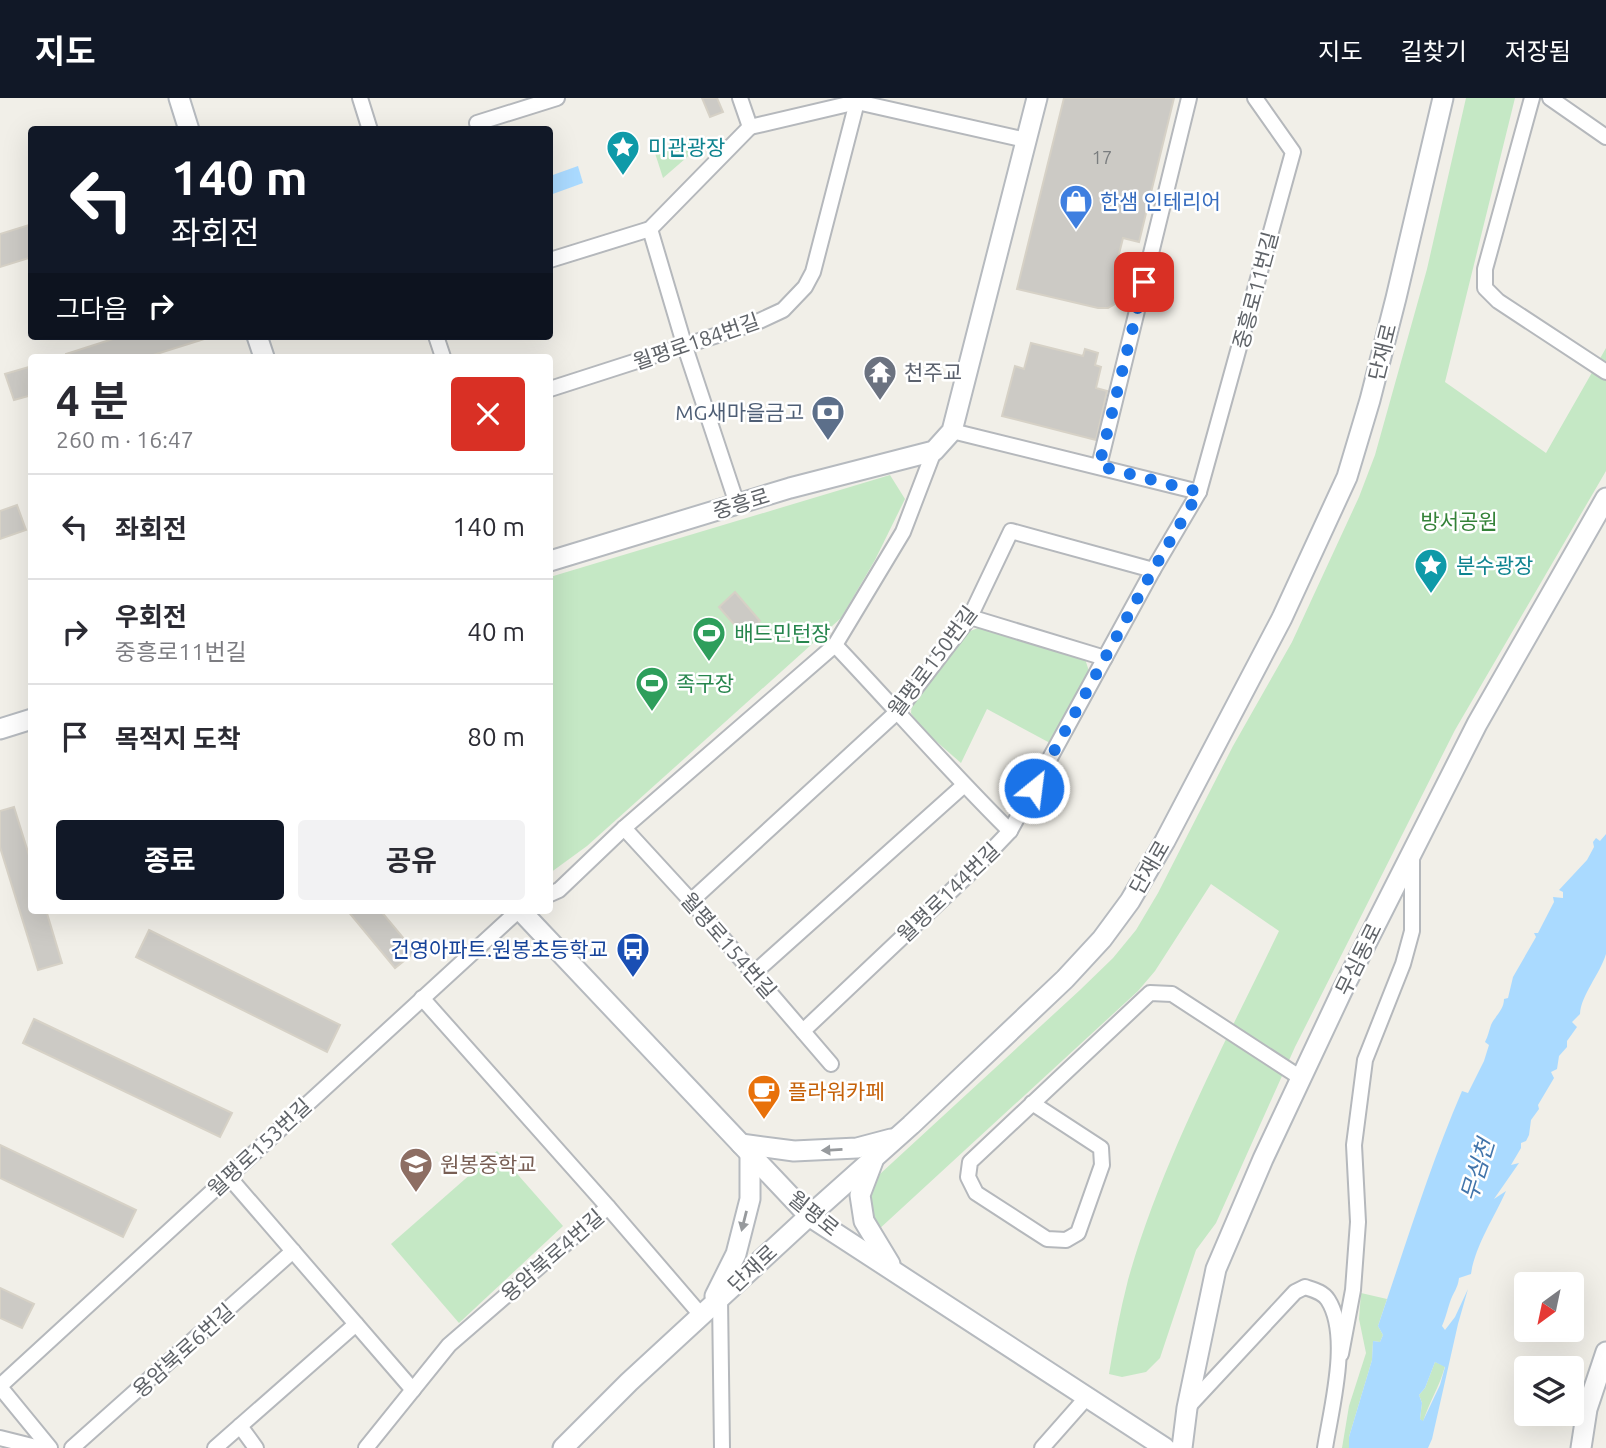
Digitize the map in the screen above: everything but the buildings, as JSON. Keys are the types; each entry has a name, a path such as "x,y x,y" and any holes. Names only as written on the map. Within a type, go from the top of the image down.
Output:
{"street":[{"path":"178,98 188,126"},
{"path":"360,98 369,126"},
{"path":"478,126 477,122 557,98"},
{"path":"740,98 750,127"},
{"path":"553,893 835,645 903,532 934,451 952,431 1037,98"},
{"path":"1099,466 1189,98"},
{"name":"중흥로11번길","path":"1199,492 1293,152 1255,98"},
{"name":"단재로","path":"563,1448 629,1382 899,1136 1065,979 1102,939 1129,901 1165,841 1225,727 1317,545 1347,477 1396,298 1443,98"},
{"path":"1532,98 1485,269 1485,288 1498,301 1606,372"},
{"path":"1550,98 1606,137"},
{"path":"553,259 650,229 750,127 858,100 1026,140"},
{"name":"월평로184번길","path":"553,388 685,347 755,323 783,310 805,288 813,272 858,100"},
{"path":"650,229 685,347 737,504"},
{"path":"952,431 1199,492"},
{"name":"중흥로","path":"553,560 737,504 934,451"},
{"name":"월평로144번길","path":"803,1031 968,875 1010,831 1153,570 1199,492"},
{"name":"무심동로","path":"1182,1448 1187,1408 1216,1269 1300,1078 1412,849 1477,724 1606,498"},
{"name":"월평로150번길","path":"691,901 898,711 970,617 1011,531 1153,570"},
{"path":"970,617 1105,658"},
{"path":"835,645 898,711 963,786 1010,831"},
{"path":"0,729 28,720"},
{"path":"753,974 963,786"},
{"name":"월평로154번길","path":"624,828 691,901 831,1064"},
{"path":"1325,1448 1353,1290 1359,1222 1354,1145 1365,1060 1404,964 1412,932 1412,849"},
{"name":"월평로153번길","path":"0,1386 516,914"},
{"name":"월평로","path":"524,914 809,1216 1165,1448"},
{"path":"1032,1103 1101,1148 1102,1166 1078,1233 1066,1240 1047,1239 976,1193 968,1177 970,1162 1032,1103 1150,993 1172,994 1300,1078"},
{"name":"용암북로4번길","path":"366,1448 449,1345 608,1207 422,998"},
{"path":"722,1448 710,1307 736,1254 750,1199 746,1149 857,1149 899,1136"},
{"path":"874,1159 860,1195 864,1221 894,1271"},
{"path":"228,1176 413,1390"},
{"path":"608,1207 710,1307"},
{"name":"용암북로6번길","path":"72,1448 293,1251"},
{"path":"1187,1408 1295,1292 1305,1287 1319,1291 1333,1310 1341,1354"},
{"path":"215,1448 356,1324"},
{"path":"1581,1448 1587,1409 1606,1352"},
{"path":"0,1386 50,1448"},
{"path":"1042,1448 1087,1397"},
{"path":"240,1426 256,1448"},
{"path":"0,1438 40,1448"}],"green space":[{"name":"방서공원","path":"1466,98 1515,98 1445,382 1546,453 1606,348 1606,471 1455,730 1295,1047 1216,1223 1196,1250 1160,1358 1146,1372 1122,1377 1109,1374 1128,1280 1158,1191 1196,1102 1279,931 1211,884 1155,971 1138,991 877,1231 870,1225 868,1185 1113,958 1136,930 1158,893 1233,746 1292,642 1359,497 1375,455 1427,269"},
{"path":"698,138 701,145 663,178 654,150"},
{"path":"890,475 905,499 875,560 841,618 587,846 553,871 553,576"},
{"path":"978,628 1085,659 1089,671 1050,743 987,709 961,763 921,728 911,713 912,703 965,633"},
{"path":"497,1151 563,1226 459,1323 391,1244"},
{"path":"1361,1293 1387,1299 1378,1326 1383,1335 1380,1342 1373,1341 1372,1360 1349,1437 1349,1448 1342,1448 1349,1406 1366,1353 1359,1319"},
{"path":"1435,1362 1445,1366 1423,1422 1420,1419 1422,1403 1419,1395 1425,1388"}],"water":[{"path":"578,166 583,183 553,194 553,175"},
{"name":"무심천","path":"1606,834 1606,954 1584,999 1580,1014 1572,1022 1577,1027 1559,1056 1557,1069 1551,1072 1554,1078 1531,1120 1529,1135 1526,1141 1521,1143 1511,1165 1519,1163 1494,1199 1506,1191 1481,1243 1471,1274 1459,1278 1450,1302 1442,1326 1445,1330 1455,1317 1468,1289 1432,1439 1428,1448 1349,1448 1349,1437 1372,1360 1373,1341 1380,1342 1383,1335 1378,1326 1450,1120 1462,1091 1468,1093 1484,1061 1489,1045 1485,1042 1491,1025 1501,1010 1504,999 1508,998 1513,977 1536,937 1534,933 1538,933 1554,902 1553,897 1563,898 1563,892 1559,890 1587,860 1596,838 1600,841","holes":["1435,1362 1445,1367 1440,1385 1423,1421 1420,1419 1422,1403 1419,1395 1425,1388"]}],"place":[{"name":"미관광장","path":"623,177"},
{"name":"한샘 인테리어","path":"1076,231"},
{"name":"천주교","path":"880,402"},
{"name":"MG새마을금고","path":"828,442"},
{"name":"분수광장","path":"1431,595"},
{"name":"배드민턴장","path":"709,663"},
{"name":"족구장","path":"652,713"},
{"name":"건영아파트.원봉초등학교","path":"633,979"},
{"name":"플라워카페","path":"764,1121"},
{"name":"원봉중학교","path":"416,1194"}],"route":[{"path":"1034,788 1153,570 1199,492 1099,466 1144,282"}]}
